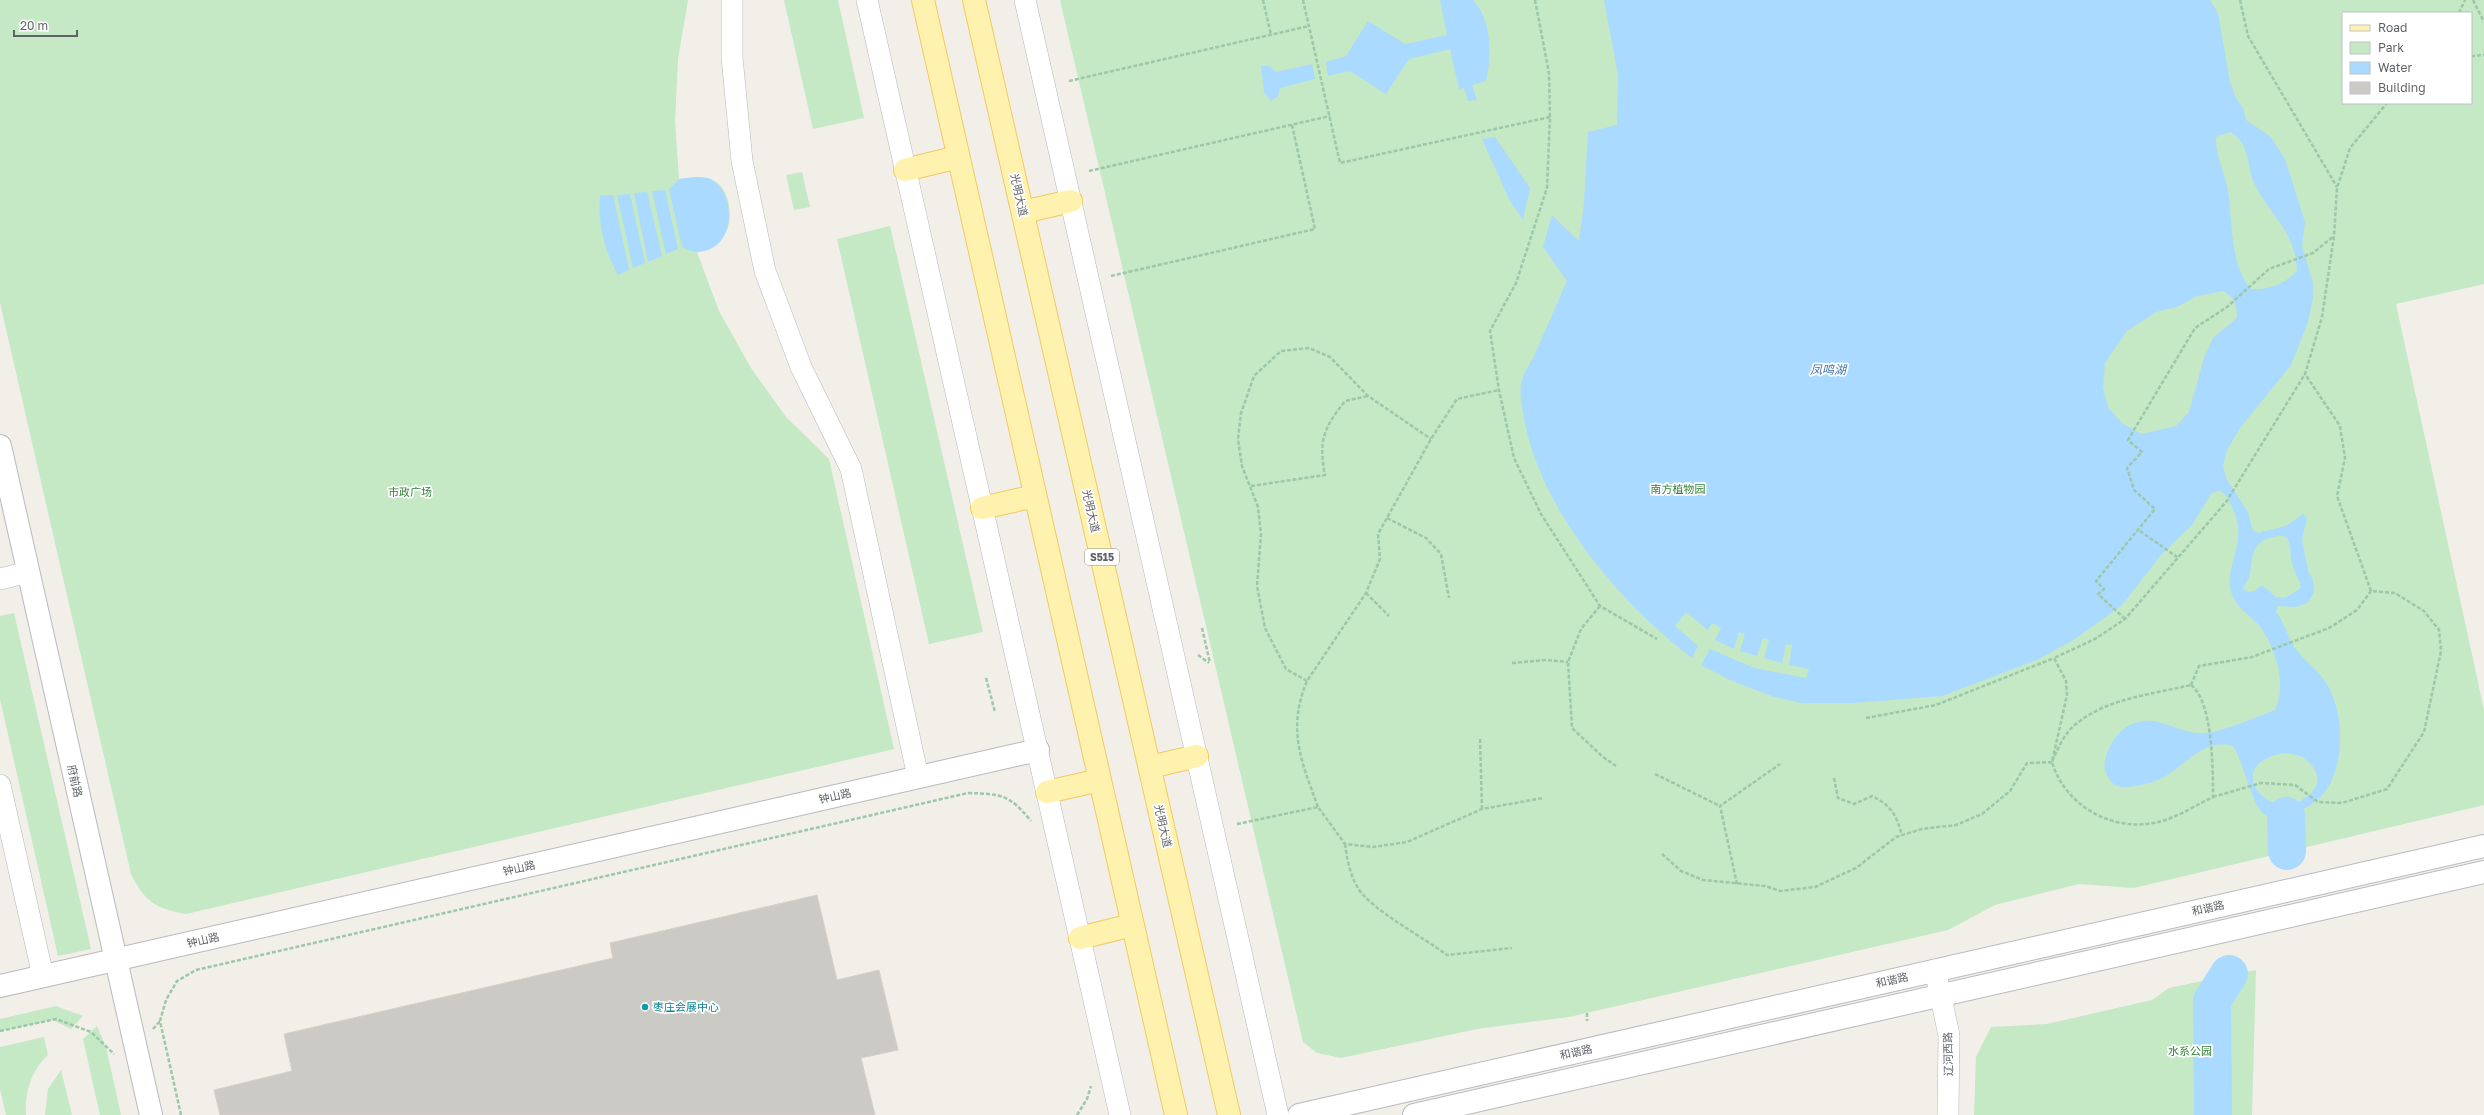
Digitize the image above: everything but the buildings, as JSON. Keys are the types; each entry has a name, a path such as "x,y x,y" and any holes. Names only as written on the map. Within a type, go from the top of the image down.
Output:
{"main road":[{"path":"923,0 1176,1115"},
{"name":"光明大道","path":"974,0 1229,1115"},
{"path":"905,170 958,157"},
{"path":"1023,212 1071,201"},
{"name":"府前路","path":"0,446 151,1115"},
{"path":"982,508 1035,496"},
{"name":"钟山路","path":"0,986 1038,750"},
{"path":"1150,767 1197,756"},
{"path":"1047,792 1100,780"},
{"name":"和谐路","path":"1299,1115 2484,846"},
{"path":"1414,1115 2484,872"},
{"path":"1080,938 1132,925"}],"street":[{"path":"732,0 732,57 742,161 765,271 801,367 851,470 918,778"},
{"path":"867,0 1120,1115"},
{"path":"1025,0 1278,1115"},
{"path":"0,579 28,572"},
{"path":"0,784 43,976"},
{"name":"辽河西路","path":"1935,970 1949,1035 1948,1115"}],"path":[{"path":"1263,0 1270,35"},
{"path":"1304,0 1340,163 1550,117"},
{"path":"1535,0 1549,73 1550,117 1547,188 1516,283 1490,331 1499,390 1514,458 1541,514 1600,606 1657,639"},
{"path":"2240,0 2248,36 2337,188"},
{"path":"2459,12 2465,0"},
{"path":"2473,0 2484,22"},
{"path":"1068,81 1309,26"},
{"path":"2472,56 2484,55"},
{"path":"1866,718 1936,705 2054,658 2095,639 2125,619 2176,557 2226,502 2305,374 2322,317 2334,236 2337,188 2350,148 2386,104"},
{"path":"1089,171 1330,116"},
{"path":"1111,276 1316,229 1292,125"},
{"path":"2125,619 2098,594 2104,589 2096,581 2156,509 2134,490 2127,468 2142,452 2128,440 2195,328 2227,307 2254,285 2268,269 2280,263 2313,253 2334,236"},
{"path":"1306,681 1286,669 1265,628 1257,586 1261,534 1258,507 1242,466 1238,439 1241,413 1254,376 1281,352 1309,348 1330,357 1368,396 1431,439"},
{"path":"2305,374 2340,426 2345,458 2338,496 2371,591"},
{"path":"1499,390 1457,399 1431,439 1378,534 1380,559 1366,593 1306,681 1300,697 1295,727 1299,756 1318,807 1344,844 1347,862 1358,889 1385,914 1447,955 1512,948"},
{"path":"1251,486 1325,475 1321,452 1328,423 1345,401 1368,396"},
{"path":"1387,518 1426,538 1441,554 1449,598"},
{"path":"2140,530 2176,557"},
{"path":"2191,685 2199,666 2235,662 2266,653 2329,628 2357,610 2371,591"},
{"path":"2054,658 2066,681 2067,695 2052,762 2056,776 2078,802 2100,818 2129,826 2158,822 2213,797 2261,783 2284,783 2301,788 2318,802 2342,803 2387,789 2424,732 2441,651 2439,630 2424,611 2396,593 2371,591"},
{"path":"1366,593 1389,616"},
{"path":"1600,606 1581,629 1568,662 1572,728 1603,757 1616,766"},
{"path":"1198,655 1210,663 1202,628"},
{"path":"1512,663 1546,660 1568,662"},
{"path":"986,678 995,712"},
{"path":"2052,762 2060,743 2075,724 2092,713 2119,702 2191,685 2198,690 2208,726 2213,754 2213,797"},
{"path":"1480,740 1482,810"},
{"path":"1662,854 1681,871 1703,880 1765,886 1780,891 1815,887 1856,868 1896,838 1922,829 1956,825 1982,814 2010,791 2027,763 2052,762"},
{"path":"1720,806 1780,764"},
{"path":"1655,774 1720,806"},
{"path":"1834,778 1838,798 1854,804 1872,796 1885,802 1897,817 1902,836"},
{"path":"181,1115 160,1021 166,1000 177,981 196,970 968,793 998,794 1019,807 1035,826"},
{"path":"1344,844 1373,847 1407,842 1482,810 1543,798"},
{"path":"1720,806 1737,884"},
{"path":"1236,824 1318,807"},
{"path":"1587,1013 1587,1021"},
{"path":"0,1031 56,1019 91,1032 114,1054 116,1061"},
{"path":"1077,1115 1087,1099 1092,1082"}],"green space":[{"name":"市政广场","path":"0,0 688,0 678,59 675,121 679,179 702,178 710,179 717,183 723,188 727,196 730,214 727,230 723,237 714,245 697,252 719,311 751,368 786,417 829,459 894,749 186,914 166,909 152,903 136,884 131,874 0,303"},
{"path":"784,0 838,0 864,118 813,129"},
{"name":"南方植物园","path":"1060,0 2484,0 2484,284 2396,304 2484,710 2484,805 2134,888 2079,884 1995,905 1948,930 1569,1017 1477,1029 1341,1058 1317,1053 1303,1042"},
{"path":"802,172 810,207 794,210 786,175"},
{"path":"890,226 983,632 929,644 837,239"},
{"path":"14,613 91,949 58,956 0,699 0,616"},
{"name":"水系公园","path":"2256,970 2252,1115 1974,1115 1976,1057 1991,1027 2047,1024 2152,1000 2169,988"},
{"path":"56,1006 83,1016 71,1029 53,1020 0,1031 0,1019"},
{"path":"97,1026 106,1047 121,1115 100,1115 83,1039"},
{"path":"44,1037 48,1055 33,1074 30,1082 26,1098 26,1115 6,1115 0,1089 0,1047"},
{"path":"61,1070 72,1115 45,1115 48,1089"}],"water":[{"path":"1440,0 1473,0 1484,18 1490,50 1486,81 1472,85 1477,100 1468,101 1464,88 1459,89 1450,49 1409,59 1386,94 1350,71 1328,76 1326,62 1346,56 1368,21 1405,44 1447,35"},
{"name":"凤鸣湖","path":"1604,0 2210,0 2218,13 2230,82 2235,96 2243,108 2246,120 2271,137 2285,159 2305,222 2302,246 2313,283 2313,298 2308,322 2291,365 2240,428 2227,450 2223,466 2226,478 2248,512 2252,529 2258,533 2286,526 2303,514 2307,518 2302,539 2308,571 2313,580 2314,593 2307,603 2296,607 2278,606 2276,612 2282,621 2294,647 2328,686 2339,718 2339,755 2335,773 2327,789 2316,801 2301,810 2287,815 2277,818 2268,817 2259,808 2255,801 2241,762 2233,746 2223,744 2214,745 2205,749 2164,777 2146,784 2127,787 2117,786 2110,780 2105,771 2105,761 2112,743 2121,731 2136,723 2146,721 2156,722 2185,731 2206,733 2231,727 2275,710 2279,700 2280,689 2278,666 2270,643 2264,633 2258,624 2244,612 2233,597 2230,587 2230,576 2237,545 2237,522 2229,500 2219,490 2211,494 2192,525 2161,555 2122,605 2075,639 2039,659 1942,696 1854,703 1802,703 1774,697 1730,680 1701,665 1710,649 1754,668 1806,678 1809,669 1789,665 1792,645 1786,644 1782,663 1764,658 1769,640 1763,638 1757,656 1740,651 1745,634 1739,632 1734,649 1715,640 1721,628 1712,623 1708,630 1686,612 1675,626 1698,646 1692,658 1638,611 1588,554 1567,522 1549,490 1534,457 1525,423 1520,393 1523,376 1534,356 1567,281 1543,247 1552,215 1579,241 1584,203 1588,132 1617,125 1618,75","holes":["2230,132 2242,142 2255,185 2292,244 2297,271 2282,283 2270,287 2251,289 2239,268 2233,243 2227,184 2217,150 2216,137","2223,291 2233,299 2237,318 2213,338 2204,358 2189,412 2176,426 2141,434 2122,423 2108,407 2103,388 2105,363 2127,331 2156,312 2177,307 2197,296","2280,535 2287,538 2289,541 2292,563 2301,588 2285,598 2276,597 2262,585 2255,591 2248,592 2242,588 2249,577 2254,552 2257,546 2264,540","2285,753 2300,756 2310,763 2316,772 2317,783 2315,788 2311,793 2296,803 2281,804 2268,800 2258,791 2253,781 2255,769 2265,759"]},
{"path":"1312,64 1315,79 1280,88 1278,96 1271,101 1264,92 1261,66 1270,66 1276,72"},
{"path":"1495,137 1530,188 1523,220 1510,201 1482,139"},
{"path":"704,177 710,179 721,188 726,198 729,210 725,234 719,243 709,250 697,252 682,247 669,189 679,179"},
{"path":"665,190 678,249 666,254 652,191"},
{"path":"647,192 662,256 648,262 634,193"},
{"path":"630,194 645,263 633,268 617,195"},
{"path":"613,195 629,270 618,275 609,256 603,237 600,217 600,196"}],"waterway":[{"path":"2286,816 2287,851"},
{"path":"2213,1115 2212,1001 2229,974"}],"place":[{"name":"枣庄会展中心","path":"645,1007"}]}
